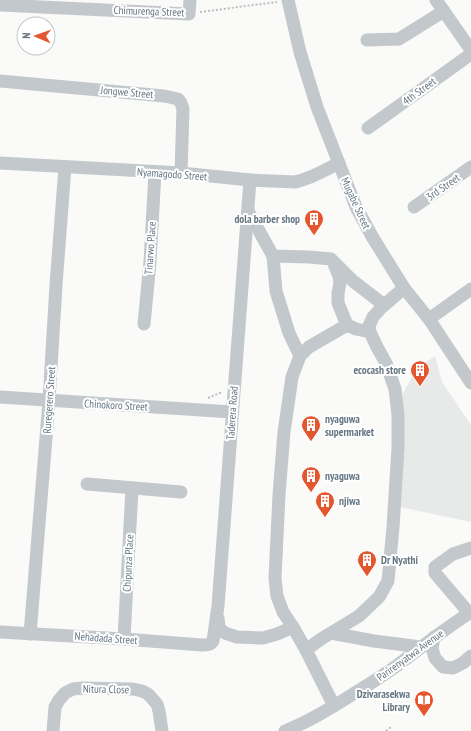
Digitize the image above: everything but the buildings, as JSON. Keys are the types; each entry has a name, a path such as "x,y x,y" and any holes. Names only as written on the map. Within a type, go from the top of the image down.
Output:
{"street":[{"name":"Chimurenga Street","path":"0,5 189,14 190,0"},
{"name":"Mugabe Street","path":"288,0 300,52 317,107 356,207 404,288 429,319 471,383"},
{"path":"436,0 471,50"},
{"path":"366,40 399,39 444,11"},
{"name":"4th Street","path":"368,128 471,54"},
{"name":"Jongwe Street","path":"0,81 164,96 178,99 183,109 181,173"},
{"name":"Nyamagodo Street","path":"0,162 181,173 250,180 295,182 302,181 339,163"},
{"name":"Ruregerero Street","path":"30,634 49,401 65,167"},
{"name":"3rd Street","path":"414,207 471,167"},
{"name":"Tinarwo Place","path":"144,324 156,172"},
{"name":"Taderera Road","path":"211,644 214,638 218,606 250,180"},
{"path":"248,211 273,256 276,291 289,333 300,356"},
{"path":"273,256 331,259 353,281 384,305"},
{"path":"331,259 340,276 338,303 347,325 356,329 370,332"},
{"path":"306,650 359,616 379,597 388,581 393,533 398,448 398,415 395,389 386,363 370,332 369,326 373,317 384,305 404,288"},
{"path":"429,319 471,289"},
{"path":"334,706 306,650 283,612 278,596 275,578 278,495 284,432 292,377 300,356 309,348 347,325"},
{"name":"Chinokoro Street","path":"0,397 232,412"},
{"path":"87,484 181,492"},
{"name":"Chipunza Place","path":"124,639 132,488"},
{"path":"470,613 434,573 435,567 453,554 471,548"},
{"path":"218,606 219,628 225,633 237,637 263,638 278,634 293,627"},
{"name":"Parirenyatwa Avenue","path":"285,731 301,725 334,706 398,665 434,637 470,613"},
{"name":"Nehadada Street","path":"0,632 202,645 211,644"},
{"path":"331,633 374,641 421,647"},
{"path":"434,637 432,648 435,658 443,666 453,668 463,663 471,656"},
{"name":"Nitura Close","path":"53,731 55,707 59,700 65,693 73,689 82,688 133,689 148,694 157,704 162,731"}],"path":[{"path":"189,14 288,0"},
{"path":"207,399 234,386"},
{"path":"386,731 391,727"}],"shaded area":[{"path":"435,356 442,382 471,425 471,522 400,507 401,397 417,368"}],"place":[{"name":"dola barber shop","path":"314,236"},
{"name":"ecocash store","path":"420,387"},
{"name":"nyaguwa supermarket","path":"311,442"},
{"name":"nyaguwa","path":"311,493"},
{"name":"njiwa","path":"325,518"},
{"name":"Dr Nyathi","path":"367,577"},
{"name":"Dzivarasekwa Library","path":"424,717"}]}
